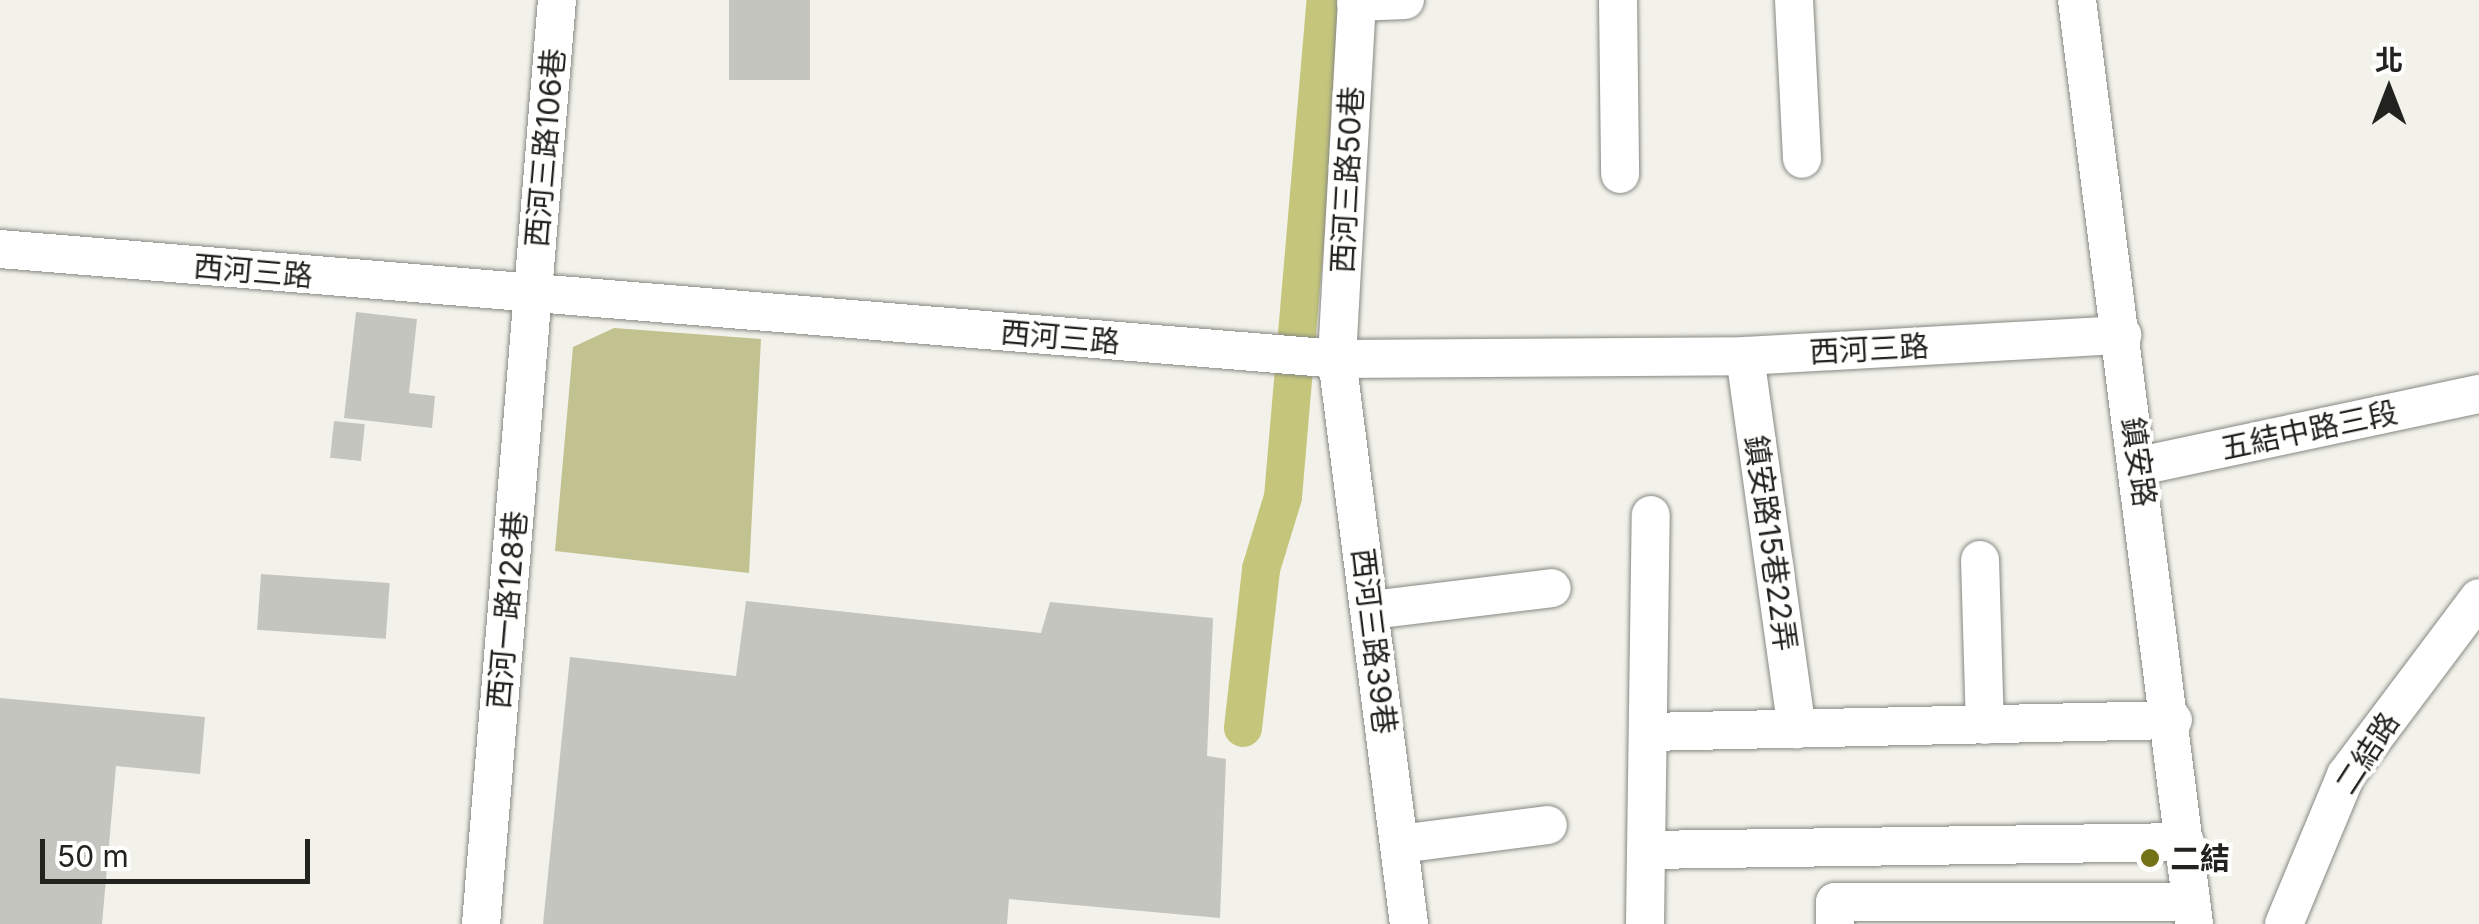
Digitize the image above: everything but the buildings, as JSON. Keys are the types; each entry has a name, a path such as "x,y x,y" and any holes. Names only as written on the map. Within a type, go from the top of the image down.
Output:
{"street":[{"name":"西河三路106巷","path":"534,295 557,0"},
{"path":"1356,1 1405,0"},
{"path":"1618,0 1620,174"},
{"path":"1794,0 1802,159"},
{"name":"鎮安路","path":"2077,0 2173,720 2193,913"},
{"name":"西河三路50巷","path":"1337,359 1356,1"},
{"name":"西河三路","path":"0,248 1337,359 1746,356 2122,335"},
{"name":"西河一路128巷","path":"481,924 534,295"},
{"name":"鎮安路15巷22弄","path":"1746,356 1797,730"},
{"name":"西河三路39巷","path":"1337,359 1410,924"},
{"name":"五結中路三段","path":"2140,466 2479,394"},
{"path":"1645,924 1651,515"},
{"path":"1980,560 1985,724"},
{"path":"1370,610 1552,588"},
{"name":"二結路","path":"2284,924 2346,776 2479,598"},
{"path":"1648,732 2173,720"},
{"path":"1400,844 1548,825"},
{"path":"1646,850 2185,842"},
{"path":"1835,924 1835,902 2193,913"}],"green space":[{"path":"614,328 761,339 749,573 555,551 573,347"}],"waterway":[{"path":"1243,728 1261,569 1283,497 1326,0"}],"place":[{"name":"二結","path":"2150,858"}]}
